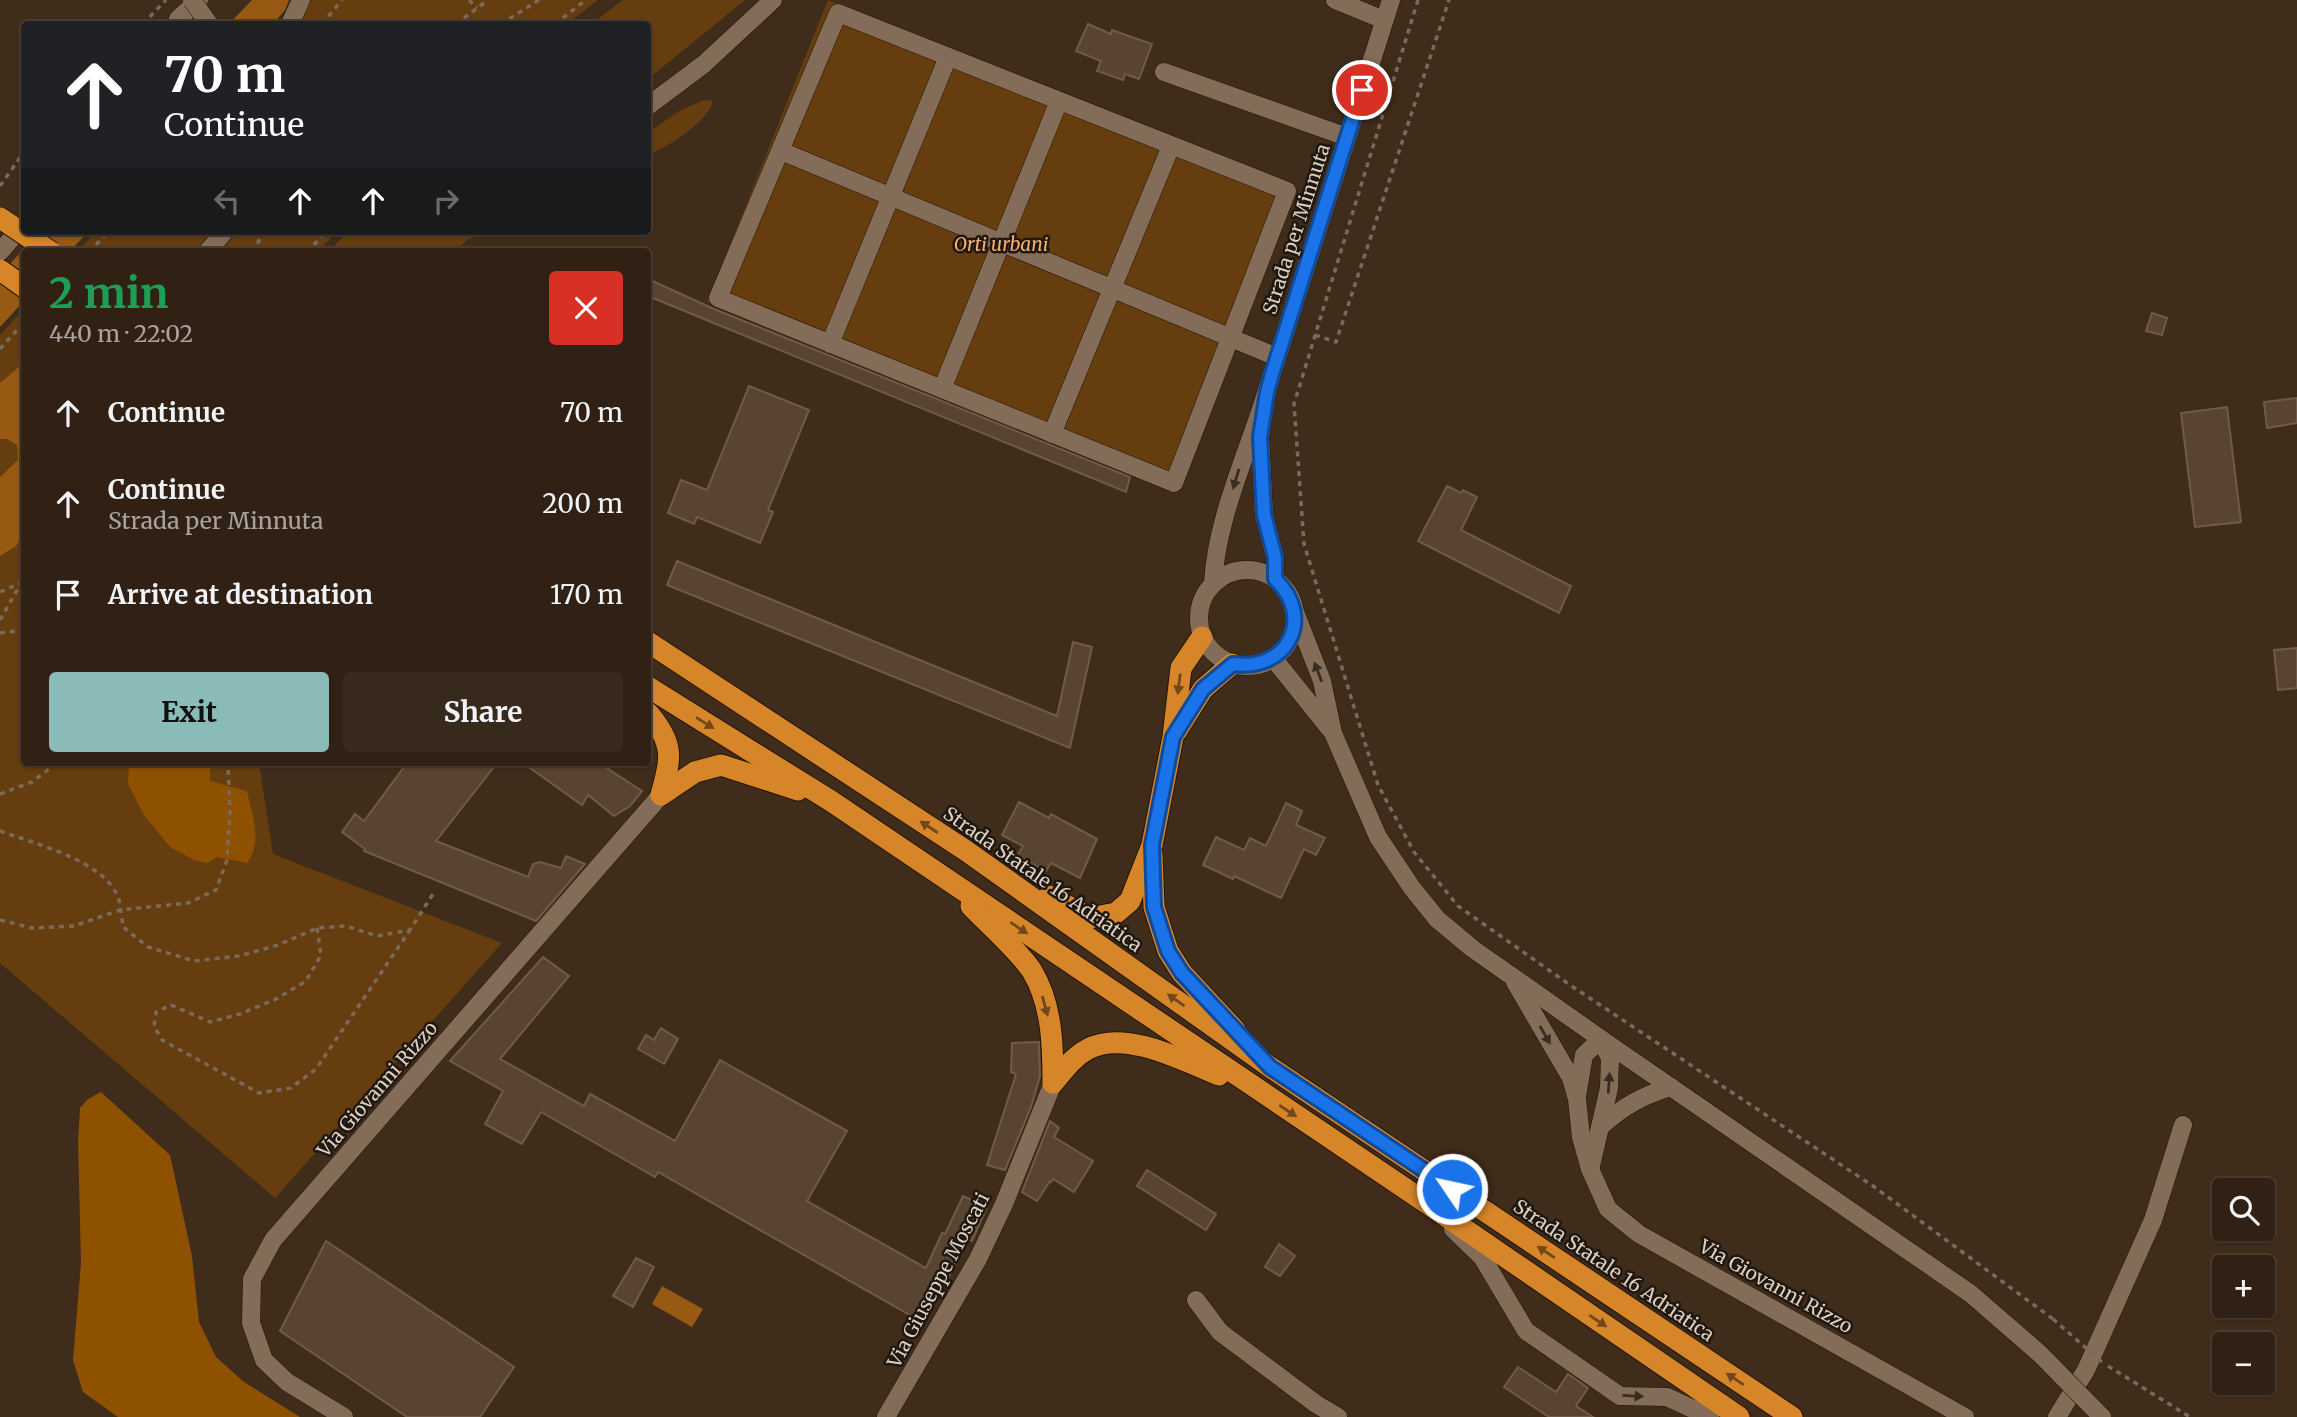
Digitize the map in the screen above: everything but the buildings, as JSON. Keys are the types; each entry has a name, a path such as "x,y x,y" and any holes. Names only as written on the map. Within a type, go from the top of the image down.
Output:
{"highway":[{"path":"0,218 21,232"},
{"path":"26,235 45,248"},
{"path":"0,270 21,284"},
{"path":"965,850 1090,918 1116,913 1130,901 1152,845 1173,737 1181,668 1202,637"},
{"name":"Strada Statale 16 Adriatica","path":"651,644 965,850 1270,1067 1791,1417"},
{"path":"1173,737 1203,689 1233,664"},
{"path":"651,689 944,877 1739,1417"},
{"path":"651,717 669,747 662,795"},
{"path":"662,795 695,772 721,765 831,802"},
{"path":"1152,845 1154,907 1168,951 1182,973 1270,1067"},
{"path":"944,877 1031,969 1046,1003 1053,1046 1053,1083"},
{"path":"1053,1083 1070,1062 1090,1047 1120,1042 1147,1046 1257,1090"}],"street":[{"path":"192,0 207,21"},
{"path":"178,21 199,0"},
{"path":"291,21 301,0"},
{"path":"651,104 704,64 773,0"},
{"path":"1335,0 1384,20"},
{"name":"Strada per Minnuta","path":"1213,583 1214,560 1243,458 1267,392 1391,0"},
{"path":"838,13 948,57 1287,191 1174,483 718,298 838,13"},
{"path":"830,344 948,57"},
{"path":"1164,72 1347,137"},
{"path":"942,389 1059,102"},
{"path":"1052,434 1171,146"},
{"path":"781,151 1277,357"},
{"path":"0,252 21,228"},
{"name":"Strada per Minnuta","path":"1267,392 1260,437 1264,515 1275,557 1275,579"},
{"path":"1295,612 1290,638 1273,658 1260,664 1233,664 1220,658 1209,649 1202,637 1199,614 1206,592 1213,583 1227,574 1244,570 1260,571 1285,588 1295,612 1322,681 1334,733 1378,837 1412,888 1437,919 1511,976 1971,1294 2040,1354 2102,1417"},
{"path":"1273,658 1334,733"},
{"name":"Via Giovanni Rizzo","path":"344,1417 287,1381 264,1360 251,1323 252,1279 273,1240 662,795"},
{"name":"Via Giovanni Rizzo","path":"1511,976 1571,1078 1577,1099 1581,1137 1590,1169 1608,1209 1639,1234 1965,1417"},
{"path":"1577,1099 1584,1055 1601,1039"},
{"path":"1590,1169 1609,1088 1610,1058 1601,1039"},
{"name":"Via Giuseppe Moscati","path":"886,1417 978,1259 1004,1204 1053,1083"},
{"path":"1600,1127 1619,1110 1643,1096 1671,1087"},
{"path":"2057,1417 2086,1370 2153,1220 2183,1125"},
{"path":"1428,1204 1482,1257 1526,1331 1620,1396 1667,1397 1710,1417"},
{"path":"1196,1300 1220,1332 1316,1404 1338,1417"}],"path":[{"path":"147,21 166,0"},
{"path":"324,21 342,0"},
{"path":"469,0 477,8"},
{"path":"460,21 488,0"},
{"path":"507,21 539,0"},
{"path":"559,21 586,0"},
{"path":"1418,0 1294,404 1304,544 1378,785 1414,852 1458,906 1570,985 1873,1186 2053,1320 2103,1363 2190,1417"},
{"path":"1315,335 1336,342 1449,0"},
{"path":"0,186 21,156"},
{"path":"93,248 104,235"},
{"path":"311,248 323,235"},
{"path":"0,349 21,325"},
{"path":"0,592 21,582"},
{"path":"0,620 21,586"},
{"path":"0,633 21,630"},
{"path":"0,794 32,782 53,766"},
{"path":"0,920 32,928 74,926 121,910 188,903 216,890 227,860 230,812 228,766"},
{"path":"0,831 65,854 101,874 118,898 123,927 148,947 194,961 239,956 278,945 317,928 346,926 376,936 410,930"},
{"path":"317,928 321,955 306,981 264,1004 210,1022 171,1005 156,1012 153,1026 162,1040 259,1093 291,1088 316,1069 433,894"}],"green space":[{"path":"291,0 598,0 571,21 281,21"},
{"path":"623,0 745,0 651,77 651,21 595,21"},
{"name":"Orti urbani","path":"828,0 1296,186 1176,491 707,302"},
{"path":"704,100 713,101 710,109 695,125 676,140 651,153 651,131 679,111"},
{"path":"93,235 334,235 321,248 81,248"},
{"path":"345,235 481,235 467,240 458,248 332,248"},
{"path":"21,312 21,766 259,766 273,854 502,943 275,1198 0,963 0,335"}],"shaded area":[{"path":"252,0 289,0 276,21 232,21"},
{"path":"36,235 85,235 73,248 25,248"},
{"path":"21,252 21,304 0,327 0,275"},
{"path":"21,367 21,538 16,546 0,556 0,477 18,460 17,445 7,439 0,439 0,383"},
{"path":"129,766 210,766 210,781 247,791 255,837 252,855 247,863 217,857 207,863 194,860 170,847 144,815 128,784"},
{"path":"101,1092 170,1155 192,1256 199,1322 216,1357 244,1382 300,1417 118,1417 83,1392 73,1360 81,1263 78,1141 80,1108 88,1099"},
{"path":"662,1286 703,1309 692,1327 652,1304"}],"route":[{"path":"1362,90 1272,374 1260,437 1264,515 1275,557 1275,579 1285,588 1291,599 1295,612 1294,626 1283,649 1273,658 1247,666 1233,664 1203,689 1173,737 1152,845 1154,907 1168,951 1182,973 1270,1067 1452,1189"}]}
